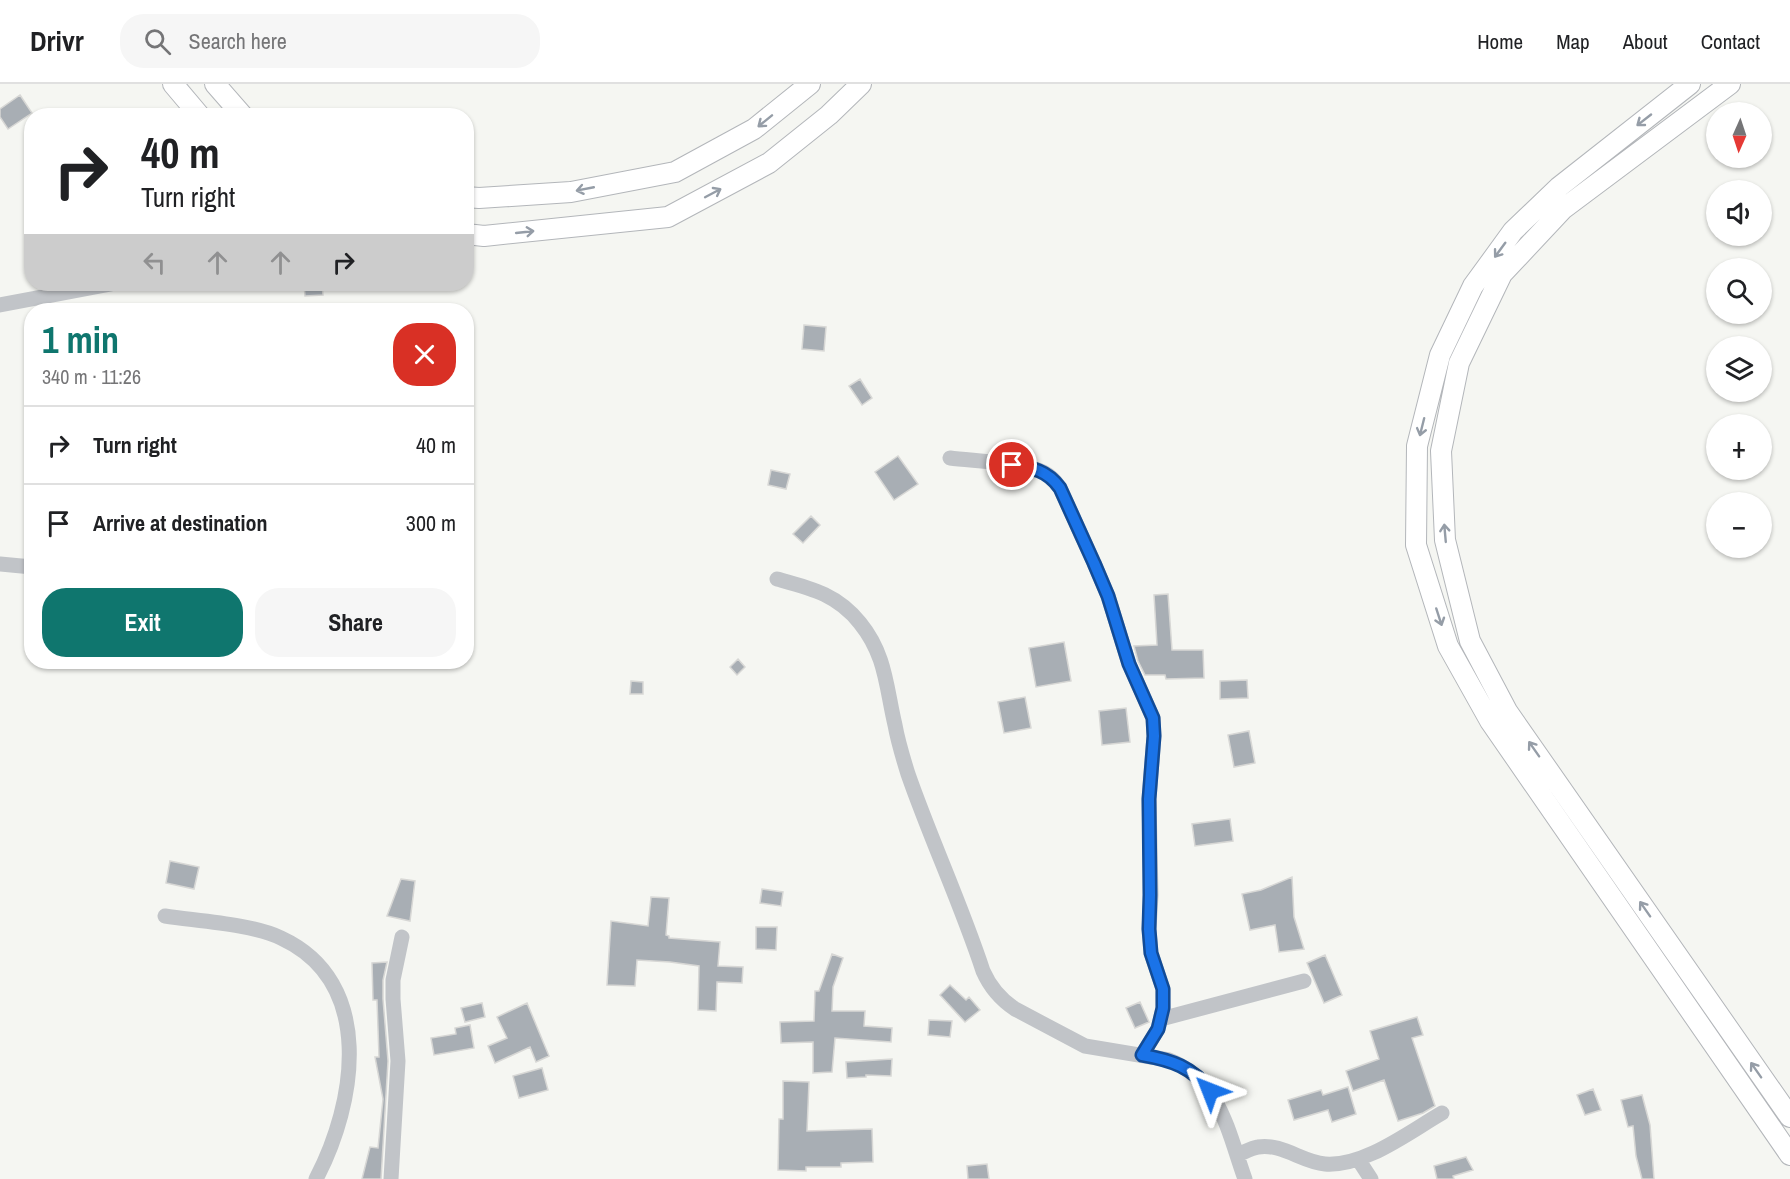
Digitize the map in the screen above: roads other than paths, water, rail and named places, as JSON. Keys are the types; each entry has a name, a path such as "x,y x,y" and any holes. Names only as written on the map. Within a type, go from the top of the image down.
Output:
{"main road":[{"path":"173,84 193,108"},
{"path":"215,84 236,108"},
{"path":"474,198 571,192 675,172 754,129 810,84"},
{"path":"474,235 484,236 668,217 769,163 829,115 861,84"},
{"path":"1730,84 1563,209 1502,274 1459,363 1441,451 1445,540 1470,641 1507,711 1790,1118"},
{"path":"1689,85 1559,187 1513,231 1473,286 1440,355 1417,446 1416,545 1448,645 1490,721 1790,1155"},
{"path":"1559,187 1573,201"},
{"path":"1416,476 1442,476"}],"street":[{"path":"0,305 74,291"},
{"path":"950,458 1033,468 1048,474 1055,480 1108,596 1129,664 1150,709 1154,727 1149,799 1149,929 1151,953 1163,989 1161,1019 1142,1055"},
{"path":"0,564 24,566"},
{"path":"777,579 816,590 840,602 860,623 876,648 885,670 895,725 908,774 983,971 992,988 1006,1004 1074,1041 1096,1049 1142,1055 1179,1064 1204,1083 1216,1100 1245,1179"},
{"path":"165,916 257,930 279,937 305,952 316,962 335,987 346,1017 348,1032 347,1085 339,1126 316,1179"},
{"path":"391,1179 398,1061 393,990 396,959 402,937"},
{"path":"1161,1019 1304,981"},
{"path":"1237,1155 1258,1147 1269,1147 1323,1164 1347,1163 1442,1113"},
{"path":"1358,1159 1371,1179"}]}
